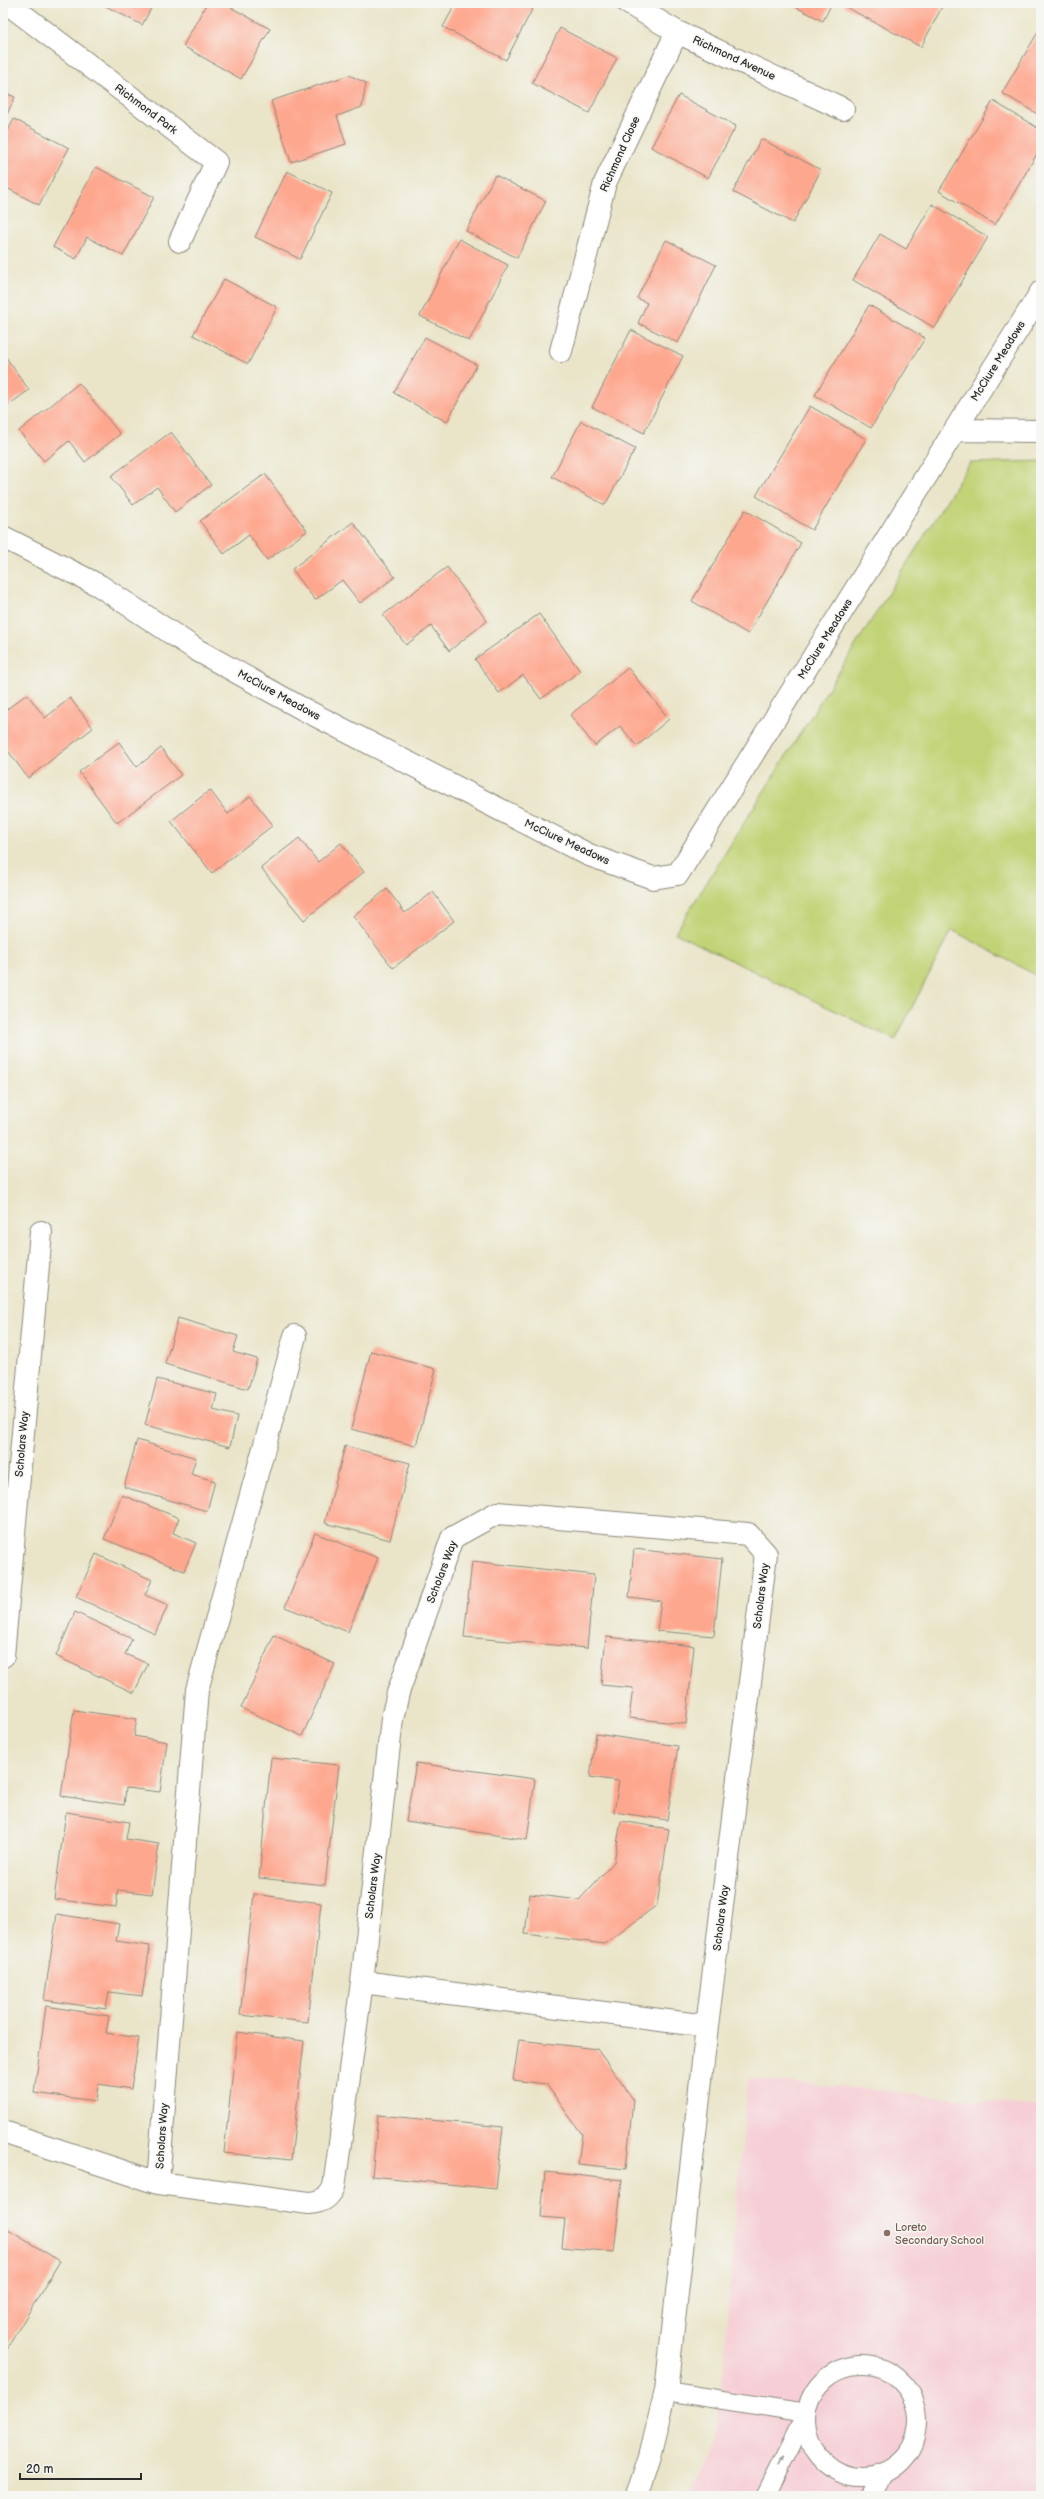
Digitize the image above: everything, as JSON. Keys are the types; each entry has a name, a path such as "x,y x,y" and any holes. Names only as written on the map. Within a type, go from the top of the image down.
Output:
{"street":[{"name":"Richmond Park","path":"7,3 216,162 180,240"},
{"name":"Richmond Avenue","path":"628,3 677,32 843,109"},
{"name":"Richmond Close","path":"561,351 604,183 677,32"},
{"name":"McClure Meadows","path":"3,537 100,586 197,650 301,708 589,855 653,878 678,874 1041,292"},
{"path":"955,430 1041,431"},
{"name":"Scholars Way","path":"3,1656 41,1232"},
{"name":"Scholars Way","path":"158,2183 197,1690 295,1336"},
{"name":"Scholars Way","path":"3,2132 158,2183 309,2203 321,2202 330,2196 334,2187 362,1982 392,1719 398,1693 452,1538 497,1513 748,1534 766,1554 707,2026 666,2391 650,2456 637,2496"},
{"path":"362,1982 707,2026"}],"lane":[{"path":"765,2496 807,2413 811,2398 820,2385 831,2374 845,2368 873,2366 884,2369 906,2386 914,2401 918,2418 916,2435 910,2450 899,2463 885,2472 868,2477 851,2476 835,2470 822,2460 812,2446 807,2430 807,2413"},
{"path":"666,2391 807,2413"},
{"path":"871,2496 885,2472"},
{"path":"885,2472 888,2496"}],"shaded area":[{"name":"Loreto Secondary School","path":"748,2078 1041,2106 1041,2496 689,2496 716,2443"}],"green space":[{"path":"1041,461 1041,978 952,930 895,1040 675,933 970,463"}],"building":[{"path":"100,3 154,3 142,25"},
{"path":"207,3 223,3 270,29 241,79 183,46"},
{"path":"456,3 535,4 506,60 443,27"},
{"path":"788,3 832,3 823,21"},
{"path":"845,3 944,3 921,47 844,6"},
{"path":"1041,27 1041,116 1002,93"},
{"path":"560,28 617,58 589,113 532,83"},
{"path":"349,75 366,83 362,107 337,116 346,144 291,162 271,101"},
{"path":"3,92 15,97 3,123"},
{"path":"679,95 736,126 708,178 651,147"},
{"path":"993,101 1041,130 1041,147 995,225 939,191"},
{"path":"14,119 69,148 39,205 3,186 3,141"},
{"path":"761,139 821,170 793,223 733,192"},
{"path":"96,167 154,197 123,256 87,237 76,259 53,247"},
{"path":"287,171 332,193 300,259 255,237"},
{"path":"495,175 546,201 517,258 466,231"},
{"path":"932,204 988,237 935,328 853,280 880,234 906,249"},
{"path":"459,239 508,265 469,341 420,316"},
{"path":"666,240 716,265 678,343 638,323 647,303 637,298"},
{"path":"224,279 277,307 248,364 193,335"},
{"path":"869,305 925,338 871,428 815,395"},
{"path":"631,330 683,356 644,433 592,407"},
{"path":"425,337 477,365 447,422 394,393"},
{"path":"3,353 29,390 3,409"},
{"path":"79,383 120,434 85,462 69,441 44,461 19,431"},
{"path":"810,406 866,439 812,530 756,496"},
{"path":"581,421 635,449 605,505 552,477"},
{"path":"171,432 211,485 175,512 157,487 133,505 111,476"},
{"path":"265,474 307,531 267,560 249,535 224,554 200,521"},
{"path":"745,510 801,543 748,634 692,601"},
{"path":"353,522 395,577 360,603 342,580 315,600 292,569"},
{"path":"447,567 487,621 449,651 431,626 406,645 383,615"},
{"path":"539,614 580,671 541,699 523,675 499,693 475,659"},
{"path":"628,668 669,719 637,746 620,726 595,746 570,715"},
{"path":"27,694 45,718 70,698 93,728 28,778 3,744 3,712"},
{"path":"119,742 137,767 161,748 181,775 117,823 79,772"},
{"path":"210,790 228,814 250,796 273,825 212,873 171,821"},
{"path":"299,838 318,862 341,843 364,872 304,920 261,868"},
{"path":"387,889 405,913 433,892 454,921 393,968 353,916"},
{"path":"178,1318 238,1336 233,1352 257,1359 248,1389 165,1364"},
{"path":"371,1351 436,1369 416,1446 351,1429"},
{"path":"157,1379 217,1394 213,1410 237,1416 230,1447 145,1425"},
{"path":"137,1440 196,1458 191,1474 215,1481 207,1511 124,1487"},
{"path":"345,1446 410,1463 390,1540 325,1523"},
{"path":"122,1495 179,1518 173,1533 196,1543 184,1571 104,1539"},
{"path":"315,1533 378,1558 348,1632 285,1607"},
{"path":"634,1549 722,1559 714,1636 657,1631 661,1601 629,1597"},
{"path":"96,1554 152,1580 145,1595 168,1605 155,1634 76,1597"},
{"path":"472,1561 594,1575 587,1648 464,1637"},
{"path":"75,1612 132,1639 125,1654 148,1664 134,1693 56,1656"},
{"path":"274,1635 335,1664 302,1736 241,1708"},
{"path":"606,1637 694,1646 686,1724 629,1718 633,1688 601,1685"},
{"path":"74,1710 137,1719 134,1736 167,1742 160,1792 126,1788 124,1805 61,1796"},
{"path":"596,1734 678,1746 667,1820 614,1812 619,1781 590,1777"},
{"path":"271,1758 339,1765 325,1885 259,1878"},
{"path":"416,1763 535,1779 527,1840 406,1821"},
{"path":"66,1812 129,1822 126,1839 159,1844 152,1894 118,1890 116,1907 54,1899"},
{"path":"621,1821 669,1829 657,1905 605,1944 525,1934 530,1894 579,1900 614,1862"},
{"path":"254,1894 321,1903 308,2022 240,2015"},
{"path":"57,1914 119,1924 116,1941 150,1946 142,1996 109,1992 106,2009 44,2000"},
{"path":"46,2006 109,2016 106,2033 139,2038 131,2089 98,2084 96,2101 34,2093"},
{"path":"237,2032 304,2041 291,2160 224,2153"},
{"path":"519,2040 597,2049 633,2099 626,2169 578,2164 582,2134 546,2084 513,2080"},
{"path":"378,2115 503,2127 496,2189 372,2176"},
{"path":"545,2172 622,2180 614,2252 562,2247 565,2219 541,2217"},
{"path":"3,2227 60,2261 3,2355"}],"place":[{"name":"Loreto Secondary School","path":"887,2233"}]}
